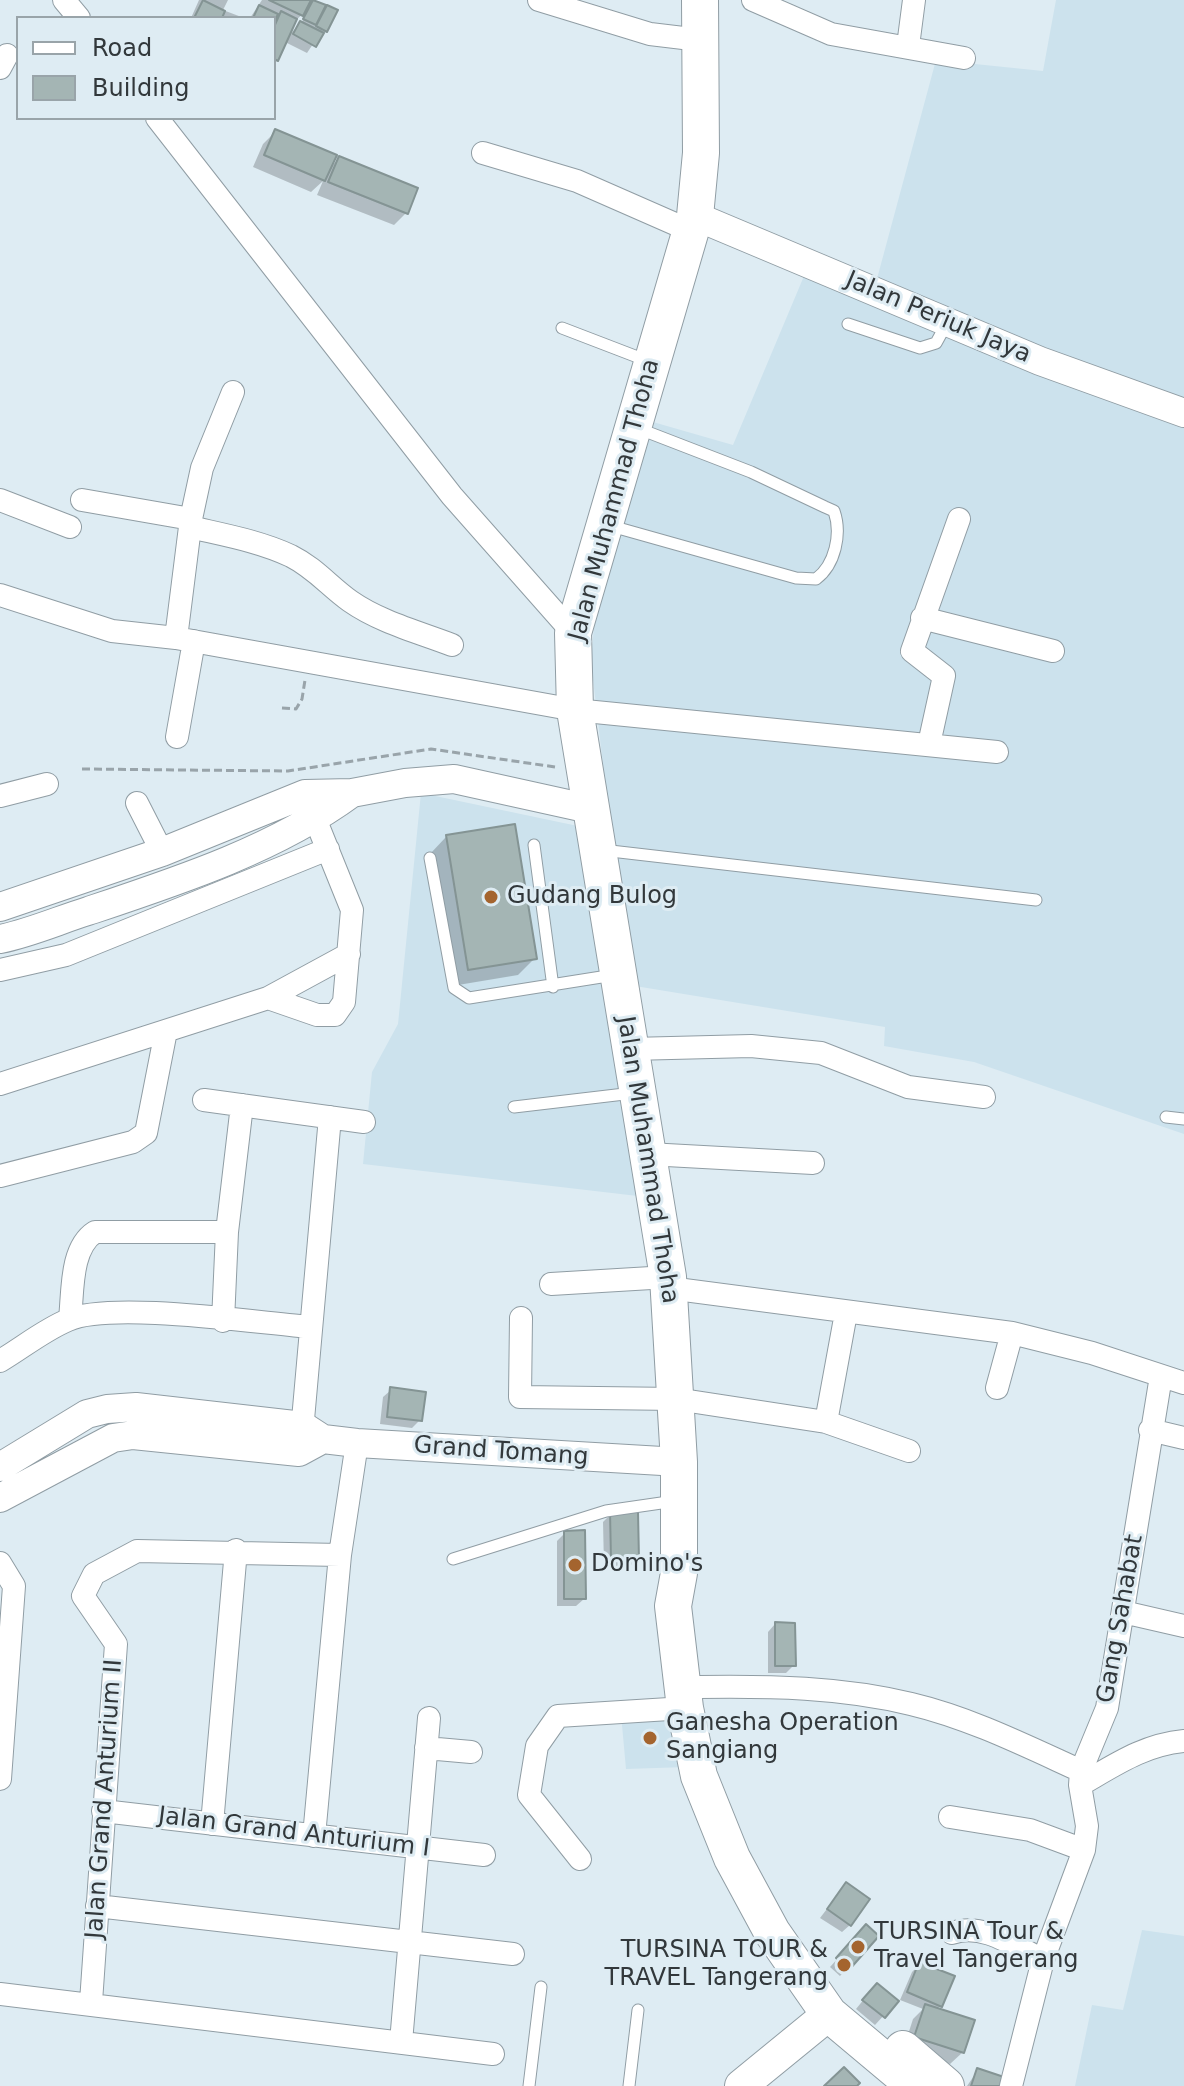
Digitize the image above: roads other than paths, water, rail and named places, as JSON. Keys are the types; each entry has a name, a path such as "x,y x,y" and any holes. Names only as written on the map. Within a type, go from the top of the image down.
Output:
{"main road":[{"name":"Jalan Muhammad Thoha","path":"700,0 701,153 693,223 573,633 575,710 668,1282 679,1462 679,1573 690,1594 692,1698 727,1802 781,1928 829,2014 932,2084"},
{"name":"Jalan Muhammad Thoha","path":"781,1928 932,2084"},
{"path":"741,2086 829,2014"}],"street":[{"path":"64,0 77,16"},
{"path":"539,0 650,34 700,40"},
{"path":"753,0 831,34 964,58"},
{"path":"908,46 914,0"},
{"path":"159,120 452,496 573,633"},
{"path":"483,153 577,181 693,223"},
{"name":"Jalan Periuk Jaya","path":"693,223 1040,361 1184,413"},
{"path":"177,737 191,523 202,468 233,392"},
{"path":"0,500 70,527"},
{"path":"82,500 191,523 256,542 320,572 349,600 388,621 452,645"},
{"path":"929,744 944,676 912,651 959,519"},
{"path":"0,595 112,631 185,640 575,710 997,752"},
{"path":"922,618 1053,651"},
{"path":"0,907 162,852 352,793 405,783 454,779 590,809"},
{"path":"0,796 47,784"},
{"path":"137,803 162,852"},
{"path":"268,998 317,1015 335,1015 344,1002 352,910 310,806"},
{"path":"1,935 132,896 310,806"},
{"path":"0,970 66,955 328,849"},
{"path":"132,896 144,925"},
{"path":"0,1084 268,998 349,954"},
{"path":"0,1176 133,1142 146,1133 166,1031"},
{"path":"631,1049 751,1046 821,1053 908,1087 984,1097"},
{"path":"204,1100 364,1122"},
{"path":"223,1321 227,1232 242,1105"},
{"path":"308,1439 311,1327 330,1117"},
{"path":"648,1154 813,1163"},
{"path":"70,1319 79,1251 87,1237 95,1232 227,1232"},
{"path":"551,1284 668,1282 846,1313 1012,1333 1092,1353 1184,1383"},
{"path":"826,1422 846,1313"},
{"path":"0,1361 70,1319 100,1314 159,1314 311,1327"},
{"path":"521,1318 520,1397 676,1399 826,1422 909,1451"},
{"path":"997,1388 1012,1333"},
{"name":"Gang Sahabat","path":"1081,1778 1107,1708 1161,1376"},
{"name":"Grand Tomang","path":"0,1467 87,1414 107,1409 136,1407 308,1439"},
{"path":"1150,1430 1184,1438"},
{"name":"Grand Tomang","path":"0,1498 113,1438 133,1435 308,1439 679,1462"},
{"path":"314,1836 340,1555 357,1443"},
{"path":"212,1824 236,1550"},
{"name":"Jalan Grand Anturium II","path":"91,2002 116,1644 83,1596 83,1590 94,1574 137,1551 236,1550 340,1555"},
{"path":"0,1563 7,1587 0,1779"},
{"path":"1123,1612 1184,1626"},
{"path":"580,1859 529,1795 537,1746 558,1716 692,1698 821,1688 912,1704 995,1732 1081,1778"},
{"path":"401,2042 429,1718"},
{"path":"1081,1778 1159,1744 1184,1741"},
{"path":"426,1748 471,1752"},
{"path":"1011,2086 1043,1960 1084,1850 1087,1826 1081,1778"},
{"name":"Jalan Grand Anturium I","path":"103,1811 484,1855"},
{"path":"950,1817 1030,1830 1084,1850"},
{"path":"97,1906 513,1954"},
{"path":"952,1933 966,1928 983,1931 1043,1960"},
{"path":"0,1994 91,2002 493,2054"}],"lane":[{"path":"848,324 920,348 936,343 948,322"},
{"path":"562,328 652,363"},
{"path":"606,525 796,578 816,579 827,571 840,529 834,511 751,472 634,426"},
{"path":"534,845 553,987"},
{"path":"597,850 637,851 1036,900"},
{"path":"430,858 454,988 460,995 469,998 618,975"},
{"path":"514,1107 638,1092"},
{"path":"1166,1117 1184,1119"},
{"path":"453,1559 606,1511 679,1500"},
{"path":"529,2086 541,1987"},
{"path":"629,2086 638,2010"}],"place":[{"name":"Gudang Bulog","path":"491,897"},
{"name":"Domino's","path":"575,1565"},
{"name":"Ganesha Operation Sangiang","path":"650,1738"},
{"name":"TURSINA Tour & Travel Tangerang","path":"858,1947"},
{"name":"TURSINA TOUR & TRAVEL Tangerang","path":"844,1965"}]}
